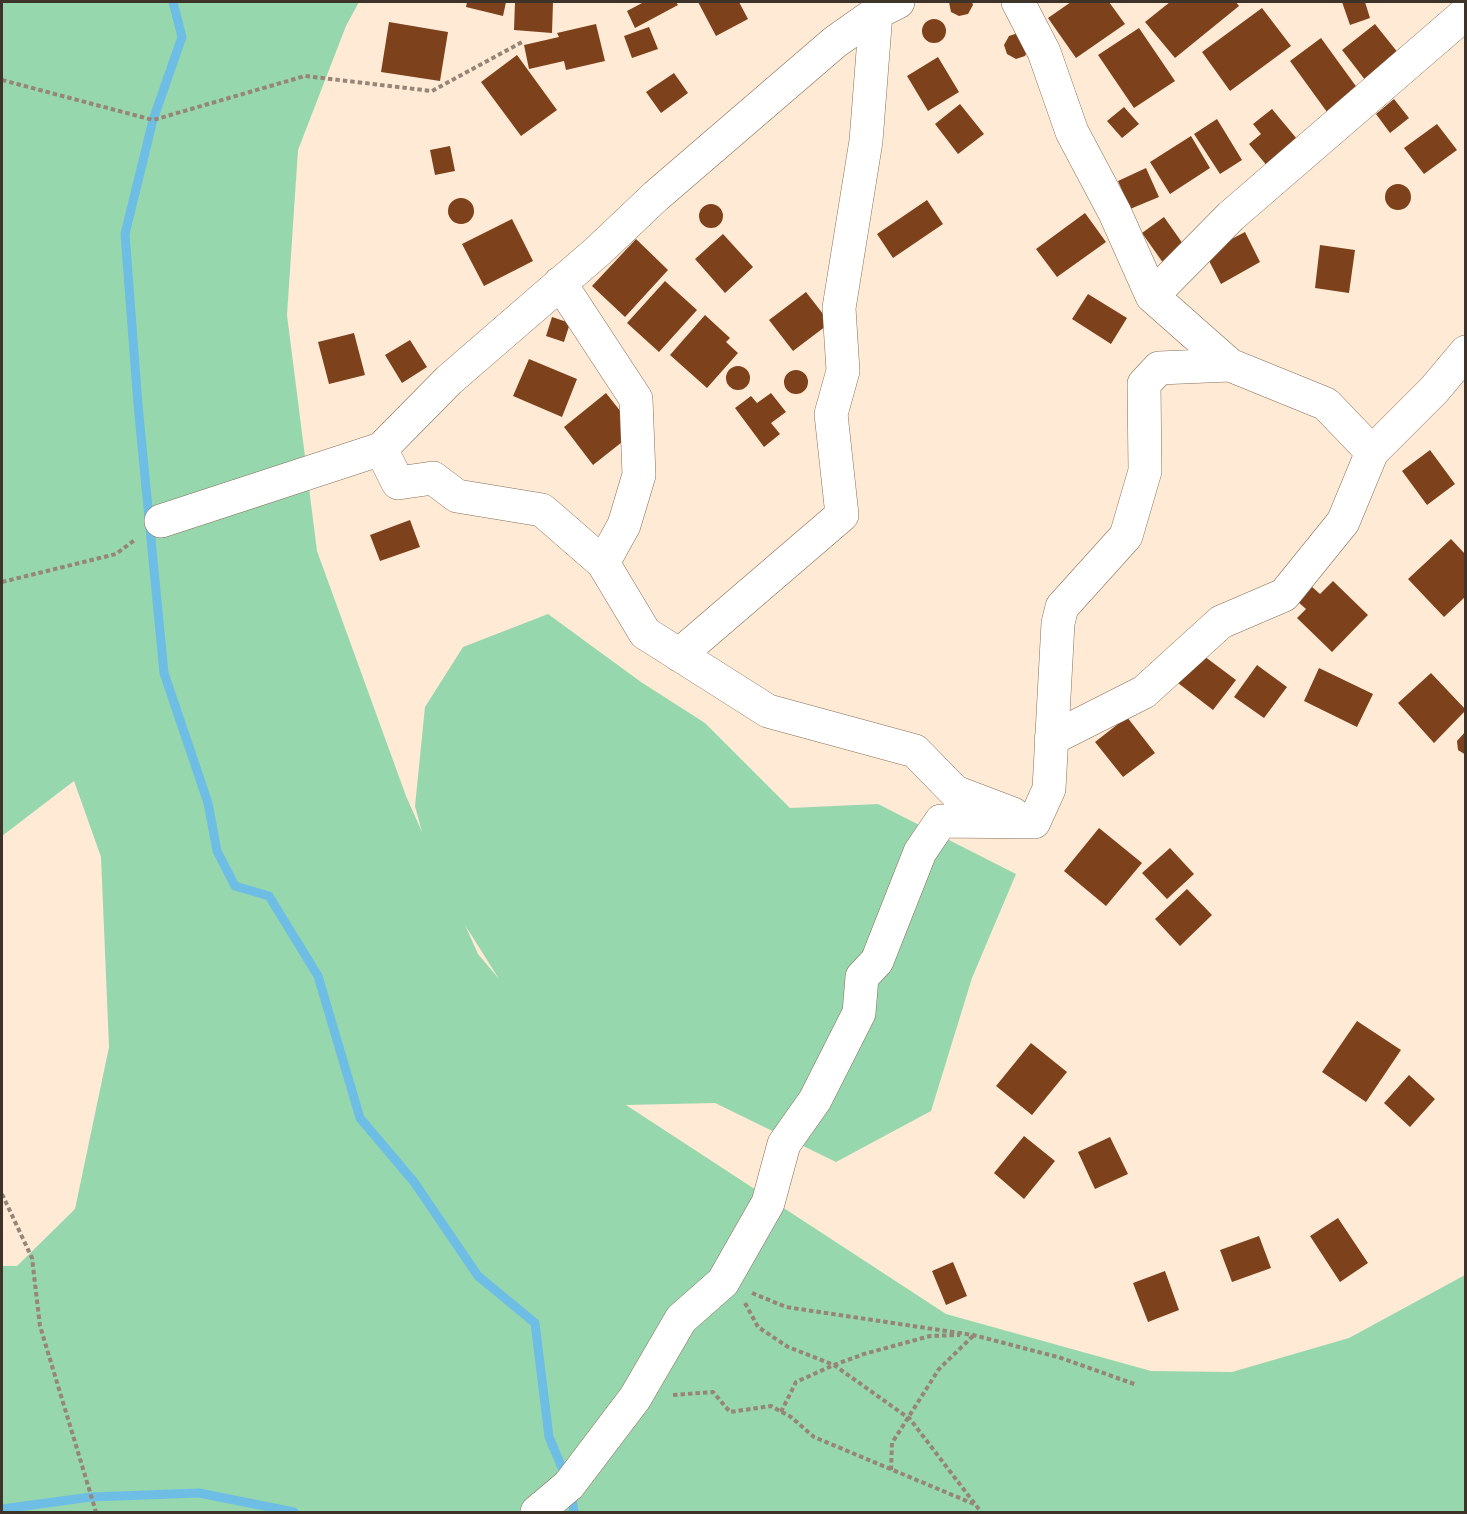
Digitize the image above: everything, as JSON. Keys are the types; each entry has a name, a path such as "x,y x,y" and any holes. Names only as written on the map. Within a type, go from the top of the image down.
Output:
{"street":[{"path":"1018,2 1044,51 1072,132 1115,213 1152,296 1230,365 1326,404 1372,452"},
{"path":"161,520 381,449 449,380 835,42 887,7"},
{"path":"680,655 842,515 831,414 843,371 839,308 887,7"},
{"path":"1152,296 1231,216 1466,13"},
{"path":"560,283 636,399 639,476 624,525 603,563"},
{"path":"1051,739 1144,692 1221,622 1284,595 1343,522 1372,452 1434,390 1466,352"},
{"path":"1034,822 1049,789 1058,623 1062,607 1126,536 1145,471 1144,384 1160,368 1230,365"},
{"path":"381,449 398,483 433,478 457,496 542,510 603,563 645,633 768,711 915,751 955,792 1034,822"},
{"path":"537,1512 569,1485 636,1398 681,1319 723,1282 768,1203 784,1144 815,1100 859,1012 862,977 877,961 920,852 941,821 1034,822"}],"path":[{"path":"2,80 153,120 305,76 432,91 524,41"},
{"path":"2,582 116,554"},
{"path":"2,1194 32,1258 40,1326 96,1512"},
{"path":"723,1282 786,1307 973,1335 1058,1358 1137,1385"},
{"path":"723,1282 745,1303 758,1327 788,1347 834,1365 910,1419 981,1512"},
{"path":"781,1412 796,1382 834,1365 864,1354 930,1336 973,1335"},
{"path":"891,1470 892,1443 910,1419 939,1369 973,1335"},
{"path":"636,1398 713,1392 729,1412 771,1406 791,1417 814,1437 974,1504"}],"green space":[{"path":"2,2 359,2 346,26 298,150 287,315 317,551 406,796 422,832 415,806 425,707 463,647 548,614 641,682 705,723 790,808 878,804 1016,874 972,978 931,1111 836,1162 715,1103 626,1105 946,1314 1151,1371 1232,1372 1349,1338 1465,1275 1465,1512 2,1512 2,1266 17,1266 75,1209 109,1047 101,857 74,781 2,836","holes":["465,925 499,979 478,954"]}],"building":[{"path":"467,2 506,2 503,16 466,7"},
{"path":"515,2 553,2 552,33 514,30"},
{"path":"644,2 676,2 678,5 635,28 627,11"},
{"path":"698,2 739,2 748,19 716,36"},
{"path":"949,2 972,2 973,5 968,14 959,16 951,12"},
{"path":"1071,2 1109,2 1125,24 1076,58 1048,18"},
{"path":"1170,2 1236,2 1239,6 1175,58 1145,22"},
{"path":"1342,2 1365,2 1370,18 1350,25"},
{"path":"1262,8 1291,46 1230,91 1202,52"},
{"path":"934,19 939,20 945,26 945,36 939,42 934,43 929,42 923,36 922,31 923,26 929,20"},
{"path":"389,22 448,32 440,81 381,72"},
{"path":"596,24 605,61 566,70 564,61 529,69 524,45 559,37 557,33"},
{"path":"1375,24 1403,59 1369,85 1342,50"},
{"path":"649,27 658,49 632,58 624,36"},
{"path":"1139,28 1175,81 1134,108 1098,55"},
{"path":"1018,33 1029,47 1025,56 1016,59 1007,54 1004,45 1009,36"},
{"path":"1321,38 1358,89 1327,112 1290,61"},
{"path":"517,55 557,110 521,136 481,82"},
{"path":"938,57 959,92 928,111 907,76"},
{"path":"674,73 688,93 661,113 646,92"},
{"path":"1394,99 1409,118 1390,133 1376,114"},
{"path":"960,104 984,134 958,154 935,124"},
{"path":"1124,107 1139,124 1122,138 1107,121"},
{"path":"1272,109 1297,139 1268,167 1249,144 1261,134 1253,124"},
{"path":"1217,119 1242,160 1220,174 1194,134"},
{"path":"1437,124 1457,150 1424,174 1404,148"},
{"path":"1191,136 1210,168 1170,194 1150,162"},
{"path":"450,146 455,171 435,175 430,150"},
{"path":"1146,168 1159,197 1130,209 1118,181"},
{"path":"1398,184 1407,188 1411,197 1407,206 1398,210 1389,206 1385,197 1389,188"},
{"path":"461,198 470,202 474,211 470,220 461,224 452,220 448,211 452,202"},
{"path":"927,200 943,224 893,258 877,234"},
{"path":"711,204 720,207 723,216 720,225 711,228 702,225 699,216 702,207"},
{"path":"1085,213 1106,242 1057,277 1036,249"},
{"path":"1164,217 1188,251 1166,267 1142,233"},
{"path":"512,219 533,261 484,286 462,244"},
{"path":"1245,232 1260,262 1221,284 1205,253"},
{"path":"723,234 753,267 725,293 695,259"},
{"path":"636,239 668,270 625,317 592,286"},
{"path":"1320,245 1355,250 1349,293 1315,288"},
{"path":"665,281 697,310 659,352 627,323"},
{"path":"806,292 830,323 793,351 769,320"},
{"path":"1088,294 1127,318 1111,344 1072,319"},
{"path":"705,315 730,338 726,342 738,353 707,388 670,355"},
{"path":"552,317 570,323 564,342 546,336"},
{"path":"354,333 365,375 329,384 318,342"},
{"path":"410,340 427,367 402,383 385,355"},
{"path":"529,359 577,379 562,417 513,396"},
{"path":"738,366 747,369 750,378 747,387 738,390 729,387 726,378 729,369"},
{"path":"796,370 805,373 808,382 805,391 796,394 787,391 784,382 787,373"},
{"path":"606,393 636,431 593,465 564,427"},
{"path":"771,393 786,412 771,423 780,434 764,447 735,408 751,396 757,403"},
{"path":"1430,450 1455,484 1427,505 1402,471"},
{"path":"410,520 420,547 380,561 370,535"},
{"path":"1451,539 1466,555 1466,596 1444,617 1408,579"},
{"path":"1333,581 1368,615 1332,652 1297,618 1306,609 1297,601 1311,586 1320,594"},
{"path":"1200,653 1236,680 1213,710 1178,683"},
{"path":"1257,665 1287,687 1264,718 1234,697"},
{"path":"1319,668 1373,694 1357,727 1304,701"},
{"path":"1431,673 1466,710 1434,743 1398,703"},
{"path":"1127,717 1155,753 1123,777 1095,742"},
{"path":"1466,731 1466,755 1458,750 1457,741"},
{"path":"1099,828 1142,863 1106,906 1064,871"},
{"path":"1170,848 1194,874 1167,899 1142,873"},
{"path":"1187,889 1212,915 1180,946 1155,919"},
{"path":"1357,1021 1401,1050 1366,1102 1322,1072"},
{"path":"1031,1043 1067,1072 1032,1115 996,1086"},
{"path":"1409,1075 1435,1099 1410,1127 1384,1103"},
{"path":"1024,1136 1055,1161 1024,1199 994,1173"},
{"path":"1110,1137 1128,1174 1095,1189 1078,1152"},
{"path":"1338,1218 1368,1263 1340,1282 1310,1236"},
{"path":"1259,1236 1271,1268 1232,1282 1220,1250"},
{"path":"953,1262 967,1296 946,1305 932,1271"},
{"path":"1165,1271 1179,1310 1148,1322 1133,1283"}],"waterway":[{"path":"173,2 182,37 153,120 125,234 138,405 164,673 208,803 217,851 235,886 269,896 318,976 360,1118 414,1182 478,1276 535,1323 549,1437 566,1477"},
{"path":"2,1509 91,1497 199,1493 294,1512"},
{"path":"571,1493 574,1512"}]}
